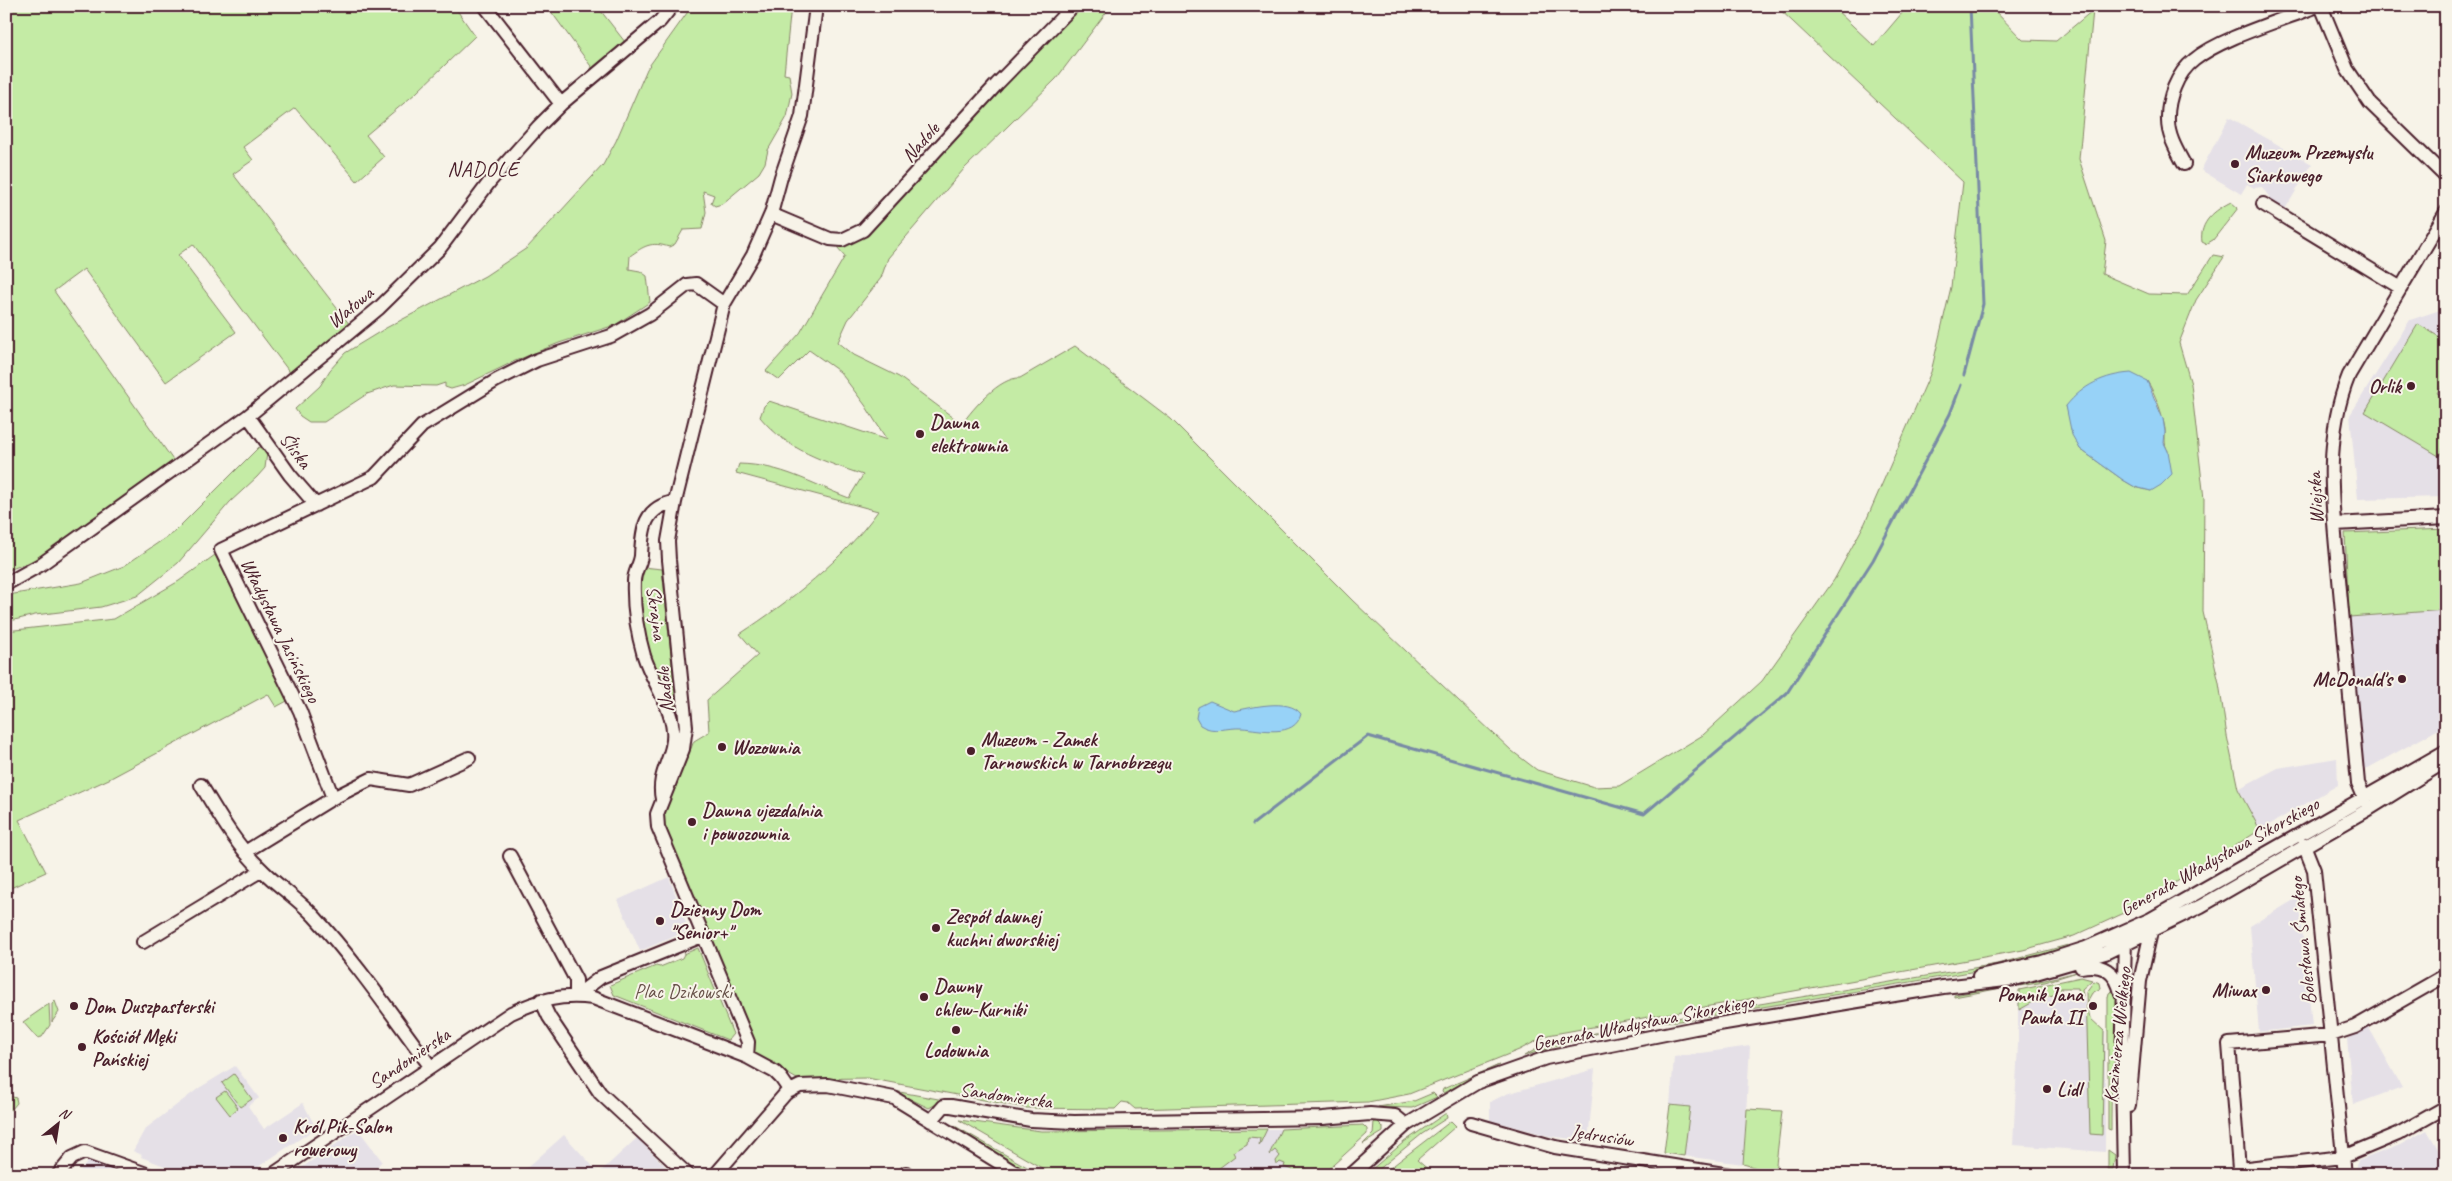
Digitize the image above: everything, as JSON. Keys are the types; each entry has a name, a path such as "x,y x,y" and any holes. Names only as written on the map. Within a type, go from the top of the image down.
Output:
{"street":[{"path":"485,6 561,104"},
{"name":"Wałowa","path":"6,584 40,565 248,416 379,308 427,262 514,154 561,104 660,21 672,6"},
{"name":"Nadole","path":"746,1057 748,1042 702,936 658,827 657,814 683,749 686,728 668,541 675,502 724,304 753,256 771,214 780,177 802,116 816,6"},
{"name":"Nadole","path":"771,214 830,239 842,240 863,230 997,84 1073,6"},
{"path":"2184,164 2173,143 2168,121 2172,96 2179,76 2194,60 2218,46 2316,6"},
{"path":"2321,6 2347,69 2370,103 2446,177"},
{"path":"2263,204 2401,288"},
{"name":"Wiejska","path":"2367,803 2358,783 2335,524 2332,459 2334,424 2340,396 2360,354 2446,212"},
{"path":"316,505 374,476 416,430 456,404 537,360 611,336 650,314 687,285 696,284 724,304"},
{"name":"Śliska","path":"248,416 290,475 316,505"},
{"name":"Skrajna","path":"662,799 659,788 662,772 672,749 673,731 669,709 645,658 639,637 635,612 634,578 640,564 642,532 649,516 662,504 675,502"},
{"name":"Władysława Jasińskiego","path":"316,505 221,550 300,711 333,798"},
{"path":"2335,524 2446,518"},
{"name":"Generała Władysława Sikorskiego","path":"1943,987 2150,932 2201,906 2304,845 2446,750"},
{"path":"246,852 333,798 370,779 409,785 469,758"},
{"name":"Generała Władysława Sikorskiego","path":"1351,1175 1406,1125 1478,1082 1546,1058 1695,1028 1943,987 2015,979 2105,954 2196,895 2446,761"},
{"path":"201,785 226,826 246,852 262,870 312,914 360,968 430,1066"},
{"name":"Bolesława Śmiałego","path":"2304,845 2314,870 2345,1175"},
{"path":"510,856 576,980 576,996"},
{"path":"143,942 262,870"},
{"name":"Kazimierza Wielkiego","path":"2124,1143 2134,1065 2140,981 2150,932"},
{"path":"576,996 601,977 702,936"},
{"path":"2128,938 2136,947 2140,981"},
{"name":"Kazimierza Wielkiego","path":"2124,1175 2123,1004 2128,938"},
{"name":"Kazimierza Wielkiego","path":"2044,972 2096,964 2108,969 2117,979 2123,1004"},
{"path":"2446,975 2355,1027 2331,1035 2229,1044 2240,1172 2344,1157 2398,1134 2446,1106"},
{"name":"Sandomierska","path":"272,1175 430,1066 511,1013 541,1000 576,996 593,998 746,1057 782,1078 790,1091"},
{"path":"541,1000 549,1017 600,1093 688,1175"},
{"path":"715,1175 774,1105 790,1091 806,1086 828,1085 894,1098 1019,1175"},
{"name":"Sandomierska","path":"931,1121 944,1106 951,1106 1031,1120 1074,1122 1390,1115 1400,1118 1406,1125"},
{"name":"Jędrusiów","path":"1471,1123 1555,1147 1730,1175"},
{"path":"58,1175 72,1158 85,1152 96,1154 149,1175"}],"shaded area":[{"path":"2229,117 2312,164 2284,211 2272,201 2262,187 2254,188 2247,184 2241,194 2201,170"},
{"path":"2446,308 2446,497 2358,499 2350,415 2410,320"},
{"path":"2446,610 2446,725 2361,772 2349,617"},
{"path":"2337,758 2338,785 2260,830 2238,789 2278,768"},
{"path":"669,877 687,926 687,931 640,951 618,900"},
{"path":"2299,897 2312,1026 2259,1032 2250,926"},
{"path":"2018,997 2085,999 2085,1019 2105,1031 2105,1152 2013,1145 2018,1044"},
{"path":"2368,1026 2402,1087 2353,1105 2347,1039"},
{"path":"1750,1046 1743,1164 1684,1156 1690,1107 1670,1105 1674,1057"},
{"path":"235,1066 259,1098 248,1106 264,1129 303,1103 316,1128 246,1175 188,1175 141,1157 142,1155 133,1151 145,1129 199,1088"},
{"path":"1595,1069 1588,1141 1549,1136 1490,1120 1490,1102 1506,1094"},
{"path":"358,1129 382,1161 373,1171 376,1175 291,1175"},
{"path":"1224,1129 1352,1129 1315,1175 1195,1175"},
{"path":"2427,1130 2446,1163 2446,1175 2357,1175 2356,1166 2358,1161 2400,1145"},
{"path":"564,1135 599,1173 637,1138 674,1175 519,1175"},
{"path":"90,1159 109,1167 130,1175 77,1175"}],"green space":[{"path":"6,6 454,6 475,36 416,93 366,135 384,157 357,181 295,108 243,147 253,160 233,174 350,325 291,374 193,244 178,255 236,332 166,382 84,269 54,291 175,463 41,558 6,571"},
{"path":"547,6 597,6 625,42 593,69"},
{"path":"692,6 791,6 784,74 789,75 792,93 787,117 768,150 765,163 759,173 722,204 715,206 711,203 714,195 703,191 706,212 702,229 683,230 675,244 669,247 657,244 652,245 630,256 629,269 640,271 647,276 650,302 615,325 559,343 515,361 465,385 451,389 445,387 445,383 436,386 394,385 367,394 324,422 309,422 300,416 295,409 320,386 330,370 345,353 386,328 485,276 527,248 603,165 616,141 647,69"},
{"path":"1082,6 1111,6 1056,79 964,169 888,258 881,278 848,320 838,342 854,355 899,377 962,424 980,402 996,388 1012,379 1020,378 1075,346 1171,419 1353,601 1512,751 1537,770 1594,787 1619,786 1703,735 1762,681 1834,580 1865,523 1931,372 1951,287 1963,182 1776,6 1832,6 1874,46 1908,6 1990,6 2023,40 2056,41 2093,10 2079,159 2106,241 2102,274 2149,294 2187,295 2213,255 2224,257 2196,300 2179,343 2191,384 2204,499 2203,612 2219,683 2238,789 2260,830 2133,909 2074,936 2023,950 1548,1035 1519,1050 1409,1094 1368,1102 1135,1109 1128,1103 1122,1102 1115,1109 1026,1108 867,1078 797,1079 751,1053 661,821 694,741 709,732 707,700 758,655 740,634 778,608 815,579 849,546 878,511 736,473 739,464 769,468 796,476 849,498 863,475 807,454 782,438 760,417 764,406 769,401 887,440 865,405 840,372 809,350 779,380 766,371 800,333 845,256 837,247 857,239 886,213 1003,87","holes":["2147,381 2162,417 2165,429 2165,443 2168,451 2151,491 2135,487 2123,480 2080,449 2066,406"]},
{"path":"2231,202 2238,208 2213,240 2206,244 2202,242 2203,228 2209,218"},
{"name":"Orlik","path":"2418,324 2446,341 2446,379 2437,393 2446,398 2446,443 2439,456 2365,412"},
{"path":"259,447 267,453 265,468 230,502 178,563 137,596 101,607 35,615 6,622 6,598 14,594 81,583 124,566 174,532"},
{"path":"2446,529 2446,610 2349,617 2345,533"},
{"path":"215,555 289,700 276,707 268,694 109,779 19,820 46,872 6,890 6,631 114,619 179,581"},
{"path":"643,567 662,569 679,732 638,623"},
{"path":"2068,945 2070,948 2000,967 1679,1021 1653,1022 1997,964"},
{"name":"Plac Dzikowski","path":"698,948 733,1034 728,1040 614,995 610,985 656,966 660,967 682,958 684,954"},
{"path":"2077,972 2045,982 2019,986 2019,984"},
{"path":"2081,977 2092,980 2082,989 2083,996 2079,996 2078,988 2061,988 2061,994 2042,997 2019,1010 2019,990"},
{"path":"2094,981 2100,983 2101,988 2092,993 2087,1002 2090,1018 2104,1031 2102,1135 2090,1134 2086,992"},
{"path":"2012,986 1954,997 1954,995"},
{"path":"2115,989 2118,1023 2112,1083 2111,1130 2108,1129 2108,997 2109,993"},
{"path":"55,1001 59,1012 52,1022 52,1004"},
{"path":"49,1004 50,1025 42,1037 37,1038 23,1022"},
{"path":"1608,1030 1524,1056 1544,1045"},
{"path":"1499,1065 1443,1093 1442,1092 1443,1089"},
{"path":"234,1074 252,1099 240,1107 222,1083"},
{"path":"225,1091 238,1108 230,1115 216,1097"},
{"path":"894,1091 944,1100 929,1108"},
{"path":"1433,1093 1437,1097 1412,1108 1378,1107 1414,1101"},
{"path":"6,1095 16,1098 17,1103 11,1110 6,1107"},
{"path":"1670,1105 1690,1107 1684,1156 1664,1153"},
{"path":"1747,1109 1782,1111 1775,1173 1743,1164"},
{"path":"1446,1113 1447,1118 1422,1134 1372,1175 1365,1175 1404,1142"},
{"path":"959,1120 1041,1131 1267,1129 1259,1146 1260,1138 1248,1137 1247,1144 1233,1152 1235,1156 1210,1175 1054,1175"},
{"path":"1377,1121 1383,1127 1383,1132 1363,1144 1373,1134 1374,1122"},
{"path":"1451,1121 1456,1126 1417,1160 1430,1171 1425,1175 1381,1175"},
{"path":"953,1125 1041,1175 1022,1169 951,1126"},
{"path":"1363,1125 1367,1129 1367,1134 1322,1175 1306,1175 1284,1167 1285,1164 1280,1162 1277,1165 1276,1161 1280,1156 1275,1150 1269,1155 1281,1129"},
{"path":"2108,1150 2115,1155 2113,1169 2108,1169"}],"water":[{"path":"2131,373 2147,381 2163,419 2164,443 2168,451 2172,474 2161,485 2151,491 2135,487 2123,480 2080,449 2072,435 2066,406 2080,392 2095,382 2112,376"},
{"path":"1210,701 1234,711 1259,706 1279,705 1288,706 1301,714 1292,727 1284,730 1210,729 1200,725 1196,718 1198,707"}],"waterway":[{"path":"1964,375 1983,304 1970,6"},
{"path":"1253,824 1368,736 1644,814 1787,693 1873,560 1950,414 1961,385"}],"place":[{"name":"Muzeum Przemysłu Siarkowego","path":"2235,164"},
{"name":"Orlik","path":"2411,386"},
{"name":"Dawna elektrownia","path":"920,434"},
{"name":"McDonald's","path":"2402,679"},
{"name":"Wozownia","path":"722,747"},
{"name":"Muzeum - Zamek Tarnowskich w Tarnobrzegu","path":"971,751"},
{"name":"Dawna ujezdalnia i powozownia","path":"692,822"},
{"name":"Dzienny Dom \"Senior+\"","path":"660,921"},
{"name":"Zespół dawnej kuchni dworskiej","path":"936,928"},
{"name":"Miwax","path":"2266,990"},
{"name":"Dawny chlew-Kurniki","path":"924,997"},
{"name":"Dom Duszpasterski","path":"74,1006"},
{"name":"Pomnik Jana Pawła II","path":"2093,1006"},
{"name":"Lodownia","path":"956,1030"},
{"name":"Kościół Męki Pańskiej","path":"82,1047"},
{"name":"Lidl","path":"2047,1089"},
{"name":"Król Pik-Salon rowerowy","path":"283,1138"}],"district":[{"name":"NADOLE","path":"483,169"}]}
